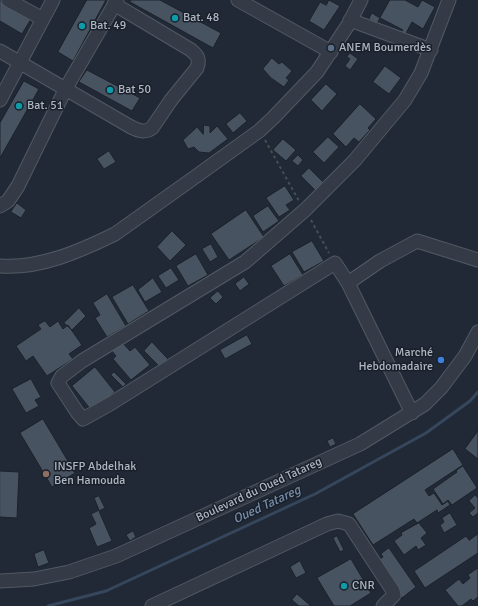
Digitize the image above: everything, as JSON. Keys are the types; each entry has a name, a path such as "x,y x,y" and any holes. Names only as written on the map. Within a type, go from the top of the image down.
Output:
{"street":[{"path":"8,0 42,19"},
{"path":"0,100 53,0"},
{"path":"238,0 332,52"},
{"path":"0,266 32,264 92,246 115,234 259,131 302,90 332,52 361,0"},
{"path":"412,413 348,283 334,263 110,404 83,419 60,388 59,380 82,361 245,262 304,210 355,160 405,100 421,73 449,0"},
{"path":"0,51 66,88 141,132 148,131 152,128 171,100 197,68 199,62 198,56 191,50 115,2 66,88 18,186 8,201 0,206"},
{"path":"350,20 431,50"},
{"path":"348,283 380,261 417,241 478,260"},
{"name":"Boulevard du Oued Tatareg","path":"0,581 34,578 69,572 116,556 360,444 425,404 441,388 465,356 478,332"},
{"path":"152,606 320,527 338,521 349,524 393,591 394,595 383,606"}],"path":[{"path":"259,131 334,263"}],"building":[{"name":"Bat. 49","path":"87,0 106,0 73,61 58,52"},
{"name":"Bat. 48","path":"131,0 160,0 221,33 213,48 130,2"},
{"path":"329,0 340,6 324,30 309,21 320,2 326,5"},
{"path":"390,0 405,0 418,7 422,0 435,7 423,29 412,22 405,35 401,33 403,30 380,18"},
{"path":"0,1 31,19 22,34 0,21"},
{"path":"372,13 380,18 377,24 369,19"},
{"path":"350,53 358,59 350,70 345,66 350,59 347,57"},
{"path":"272,58 279,64 282,62 292,71 286,78 289,80 284,87 271,78 263,69"},
{"path":"385,66 401,78 389,94 373,82"},
{"name":"Bat 50","path":"87,70 140,98 132,111 79,82"},
{"name":"Bat. 51","path":"24,81 39,89 0,158 0,123"},
{"path":"326,84 337,94 322,111 311,100"},
{"path":"360,104 376,119 368,128 370,130 359,142 354,138 346,147 333,134"},
{"path":"240,113 247,121 233,133 226,124"},
{"path":"204,125 210,126 210,133 217,126 228,139 209,153 199,152 194,147 188,149 183,140 197,127 203,134"},
{"path":"328,137 339,147 324,163 313,152"},
{"path":"283,139 296,150 286,161 273,150"},
{"path":"109,151 116,162 104,169 97,159"},
{"path":"298,155 303,160 298,166 292,161"},
{"path":"309,168 324,183 316,191 301,176"},
{"path":"285,186 294,200 286,205 290,210 279,217 266,198"},
{"path":"17,203 26,210 21,218 11,212"},
{"path":"268,206 279,221 263,232 253,216"},
{"path":"246,210 264,237 229,260 211,234"},
{"path":"172,231 186,245 170,261 157,247"},
{"path":"312,241 324,261 304,272 292,252"},
{"path":"211,244 218,257 210,262 202,249"},
{"path":"196,254 208,275 188,286 176,266"},
{"path":"290,254 303,275 284,286 271,266"},
{"path":"171,268 179,280 166,288 158,276"},
{"path":"244,277 249,284 240,291 235,284"},
{"path":"153,278 162,292 145,302 138,290"},
{"path":"133,285 149,311 128,324 112,297"},
{"path":"218,291 223,297 216,304 210,298"},
{"path":"107,294 126,326 107,337 95,318 100,315 93,303"},
{"path":"79,308 86,316 72,330 64,323"},
{"path":"45,321 50,327 58,321 63,329 68,325 82,345 69,354 73,359 47,376 33,356 26,361 16,346 41,329 38,325"},
{"path":"247,335 252,344 225,359 220,350"},
{"path":"121,341 130,351 135,347 150,365 131,380 113,359 116,356 111,350"},
{"path":"152,342 168,359 160,367 144,351"},
{"path":"95,367 115,392 92,411 72,386"},
{"path":"114,372 126,384 123,387 111,375"},
{"path":"31,379 41,397 35,400 39,406 26,413 12,389"},
{"path":"43,419 75,473 52,487 20,433"},
{"path":"478,431 478,459 465,449"},
{"path":"333,438 336,444 330,447 327,441"},
{"path":"453,449 463,465 425,490 429,496 434,493 442,505 448,501 450,505 438,513 437,510 417,523 414,519 373,545 353,514"},
{"path":"463,466 477,488 452,505 448,500 443,504 433,489"},
{"path":"0,471 19,472 17,518 0,517"},
{"path":"475,495 478,498 478,513 473,517 469,513 475,508 469,501"},
{"path":"99,496 105,508 99,511 112,541 97,547 89,528 96,524 91,514 99,510 94,498"},
{"path":"450,513 457,525 444,533 440,525 444,522 442,518"},
{"path":"419,523 427,533 421,538 426,545 418,550 416,546 404,555 394,541 402,535 401,533"},
{"path":"133,531 136,537 130,541 126,535"},
{"path":"478,534 478,553 425,588 414,571 466,536 469,540"},
{"path":"337,536 344,550 340,552 333,538"},
{"path":"389,548 416,587 402,598 376,562 383,557 381,554"},
{"path":"44,550 49,563 38,567 34,554"},
{"name":"CNR","path":"351,559 371,593 350,606 334,606 317,578"},
{"path":"300,561 306,573 296,578 290,567"},
{"path":"478,568 478,597 473,601 471,599 462,606 458,606 445,590 459,579 463,584 470,578 468,575"},
{"path":"297,594 311,606 299,606 292,600"}],"waterway":[{"name":"Oued Tatareg","path":"48,606 106,591 315,494 426,433 470,401 478,392"}],"place":[{"name":"Bat. 48","path":"175,18"},
{"name":"Bat. 49","path":"82,26"},
{"name":"ANEM Boumerdès","path":"331,48"},
{"name":"Bat 50","path":"110,90"},
{"name":"Bat. 51","path":"19,106"},
{"name":"Marché Hebdomadaire","path":"441,360"},
{"name":"INSFP Abdelhak Ben Hamouda","path":"46,474"},
{"name":"CNR","path":"344,586"}]}
